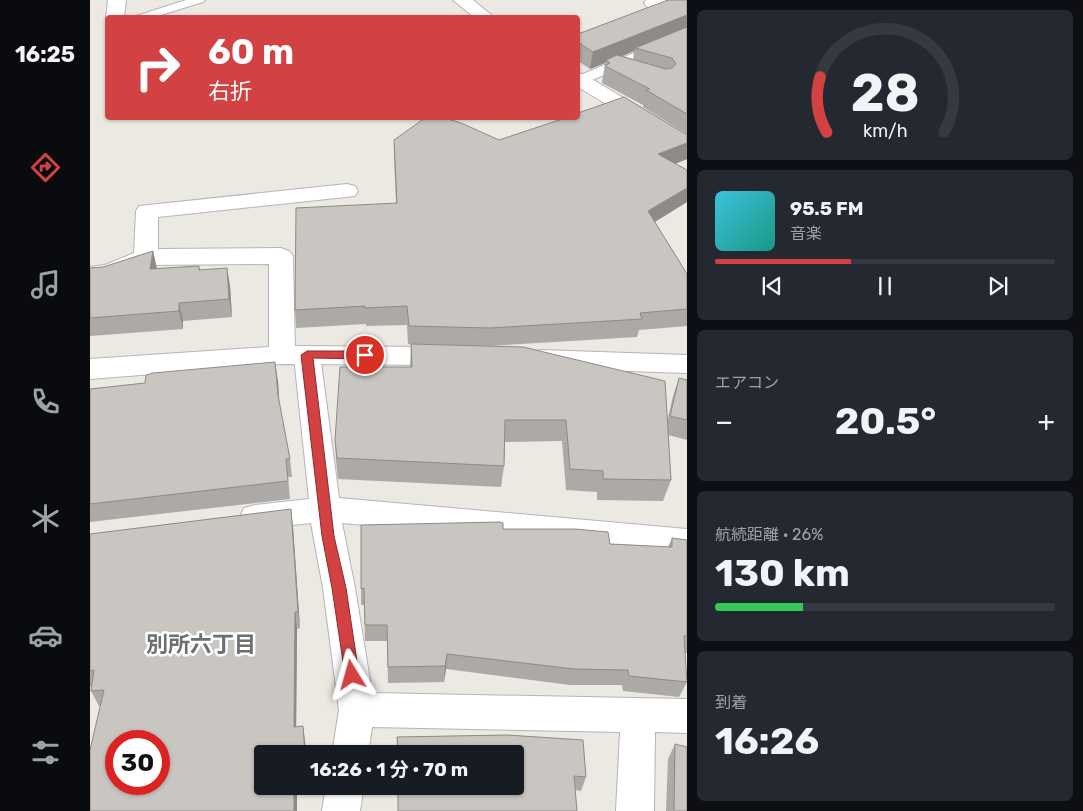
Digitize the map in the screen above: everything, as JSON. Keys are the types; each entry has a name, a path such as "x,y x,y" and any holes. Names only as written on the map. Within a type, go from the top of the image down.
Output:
{"street":[{"path":"115,15 117,0"},
{"path":"462,0 483,15"},
{"path":"580,81 614,110 687,145"},
{"path":"146,257 147,211 347,191"},
{"path":"90,275 110,272 146,257 281,256 294,355 325,509 357,710 351,745"},
{"path":"90,369 294,355 473,356"},
{"path":"512,358 687,364"},
{"path":"227,520 325,509 687,542"},
{"path":"357,710 687,716"},
{"path":"635,811 638,716"},
{"path":"341,811 344,795"}],"lane":[{"path":"146,15 199,0"},
{"path":"580,80 687,35"},
{"path":"614,66 630,71"}],"building":[{"path":"668,0 687,0 687,15 593,52 580,43 580,33"},
{"path":"687,27 687,114 646,90 650,89 605,66 610,63 606,60 617,55 666,69 672,68 676,64 672,58 635,48"},
{"path":"624,97 687,134 687,143 658,154 687,170 687,188 648,211 687,274 687,309 640,313 642,319 490,328 409,326 407,306 295,310 296,208 397,203 394,140 422,120 451,120 499,140 559,120 580,120 580,112"},
{"path":"153,251 150,269 199,266 199,270 227,268 229,299 179,303 179,311 90,318 90,268 103,267"},
{"path":"411,344 523,347 665,381 671,480 603,479 603,471 570,469 566,420 505,420 504,466 337,458 335,440 340,367 412,367"},
{"path":"275,362 278,395 290,459 286,459 288,481 90,504 90,389 145,383 146,375 153,373"},
{"path":"679,378 687,380 687,420 670,416"},
{"path":"291,509 298,612 295,612 294,727 303,726 304,745 254,745 254,795 294,795 294,811 90,811 90,750 104,690 91,691 94,670 90,671 90,534"},
{"path":"503,523 503,529 575,529 608,532 610,544 672,547 672,538 687,540 687,636 684,636 687,682 629,676 628,670 574,669 447,654 445,666 388,667 387,625 365,625 364,588 361,589 361,525"},
{"path":"507,735 583,740 586,777 574,776 577,811 398,811 398,795 524,795 524,745 397,745 397,737"},
{"path":"675,744 687,747 687,811 674,811"}],"district":[{"name":"別所六丁目","path":"201,644"}],"route":[{"path":"352,675 339,588 328,536 307,355 365,355"}]}
